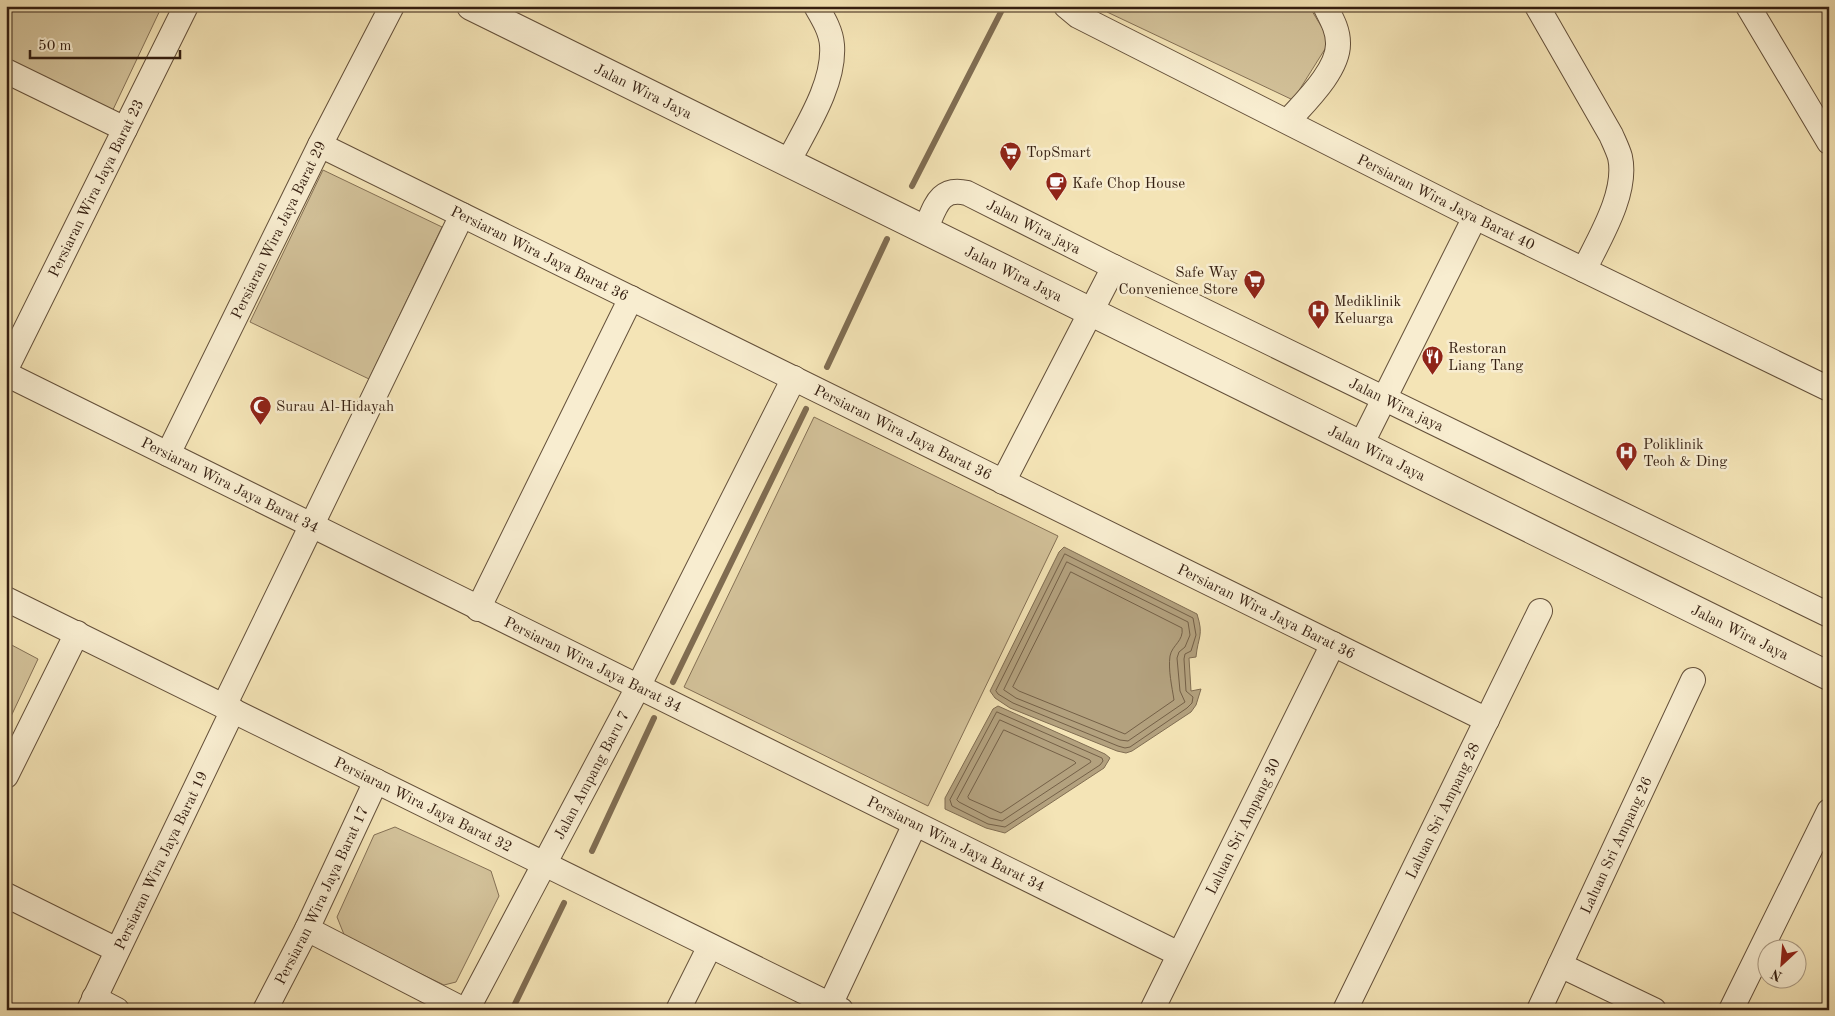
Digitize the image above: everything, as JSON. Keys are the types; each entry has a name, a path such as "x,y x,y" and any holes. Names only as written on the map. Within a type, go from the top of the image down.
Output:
{"street":[{"name":"Persiaran Wira Jaya Barat 23","path":"6,369 186,6"},
{"name":"Persiaran Wira Jaya Barat 29","path":"168,454 320,145 392,6"},
{"name":"Jalan Wira Jaya","path":"471,6 1829,676"},
{"path":"788,162 816,106 832,65 830,34 816,6"},
{"name":"Persiaran Wira Jaya Barat 40","path":"1066,6 1078,16 1475,217 1829,389"},
{"path":"1288,122 1321,84 1332,65 1338,44 1334,24 1325,6"},
{"path":"1537,6 1611,136 1620,158 1621,181 1616,201 1584,270"},
{"path":"1748,6 1829,142"},
{"path":"6,71 125,129"},
{"name":"Persiaran Wira Jaya Barat 36","path":"320,145 1487,720"},
{"name":"Jalan Wira jaya","path":"925,230 941,198 949,192 967,193 1114,267 1829,615"},
{"name":"Persiaran Wira Jaya Barat 19","path":"92,1004 311,526 462,215"},
{"path":"1360,445 1475,217"},
{"path":"1004,482 1114,267"},
{"path":"478,609 631,298"},
{"name":"Persiaran Wira Jaya Barat 34","path":"6,374 1179,954"},
{"name":"Jalan Ampang Baru 7","path":"466,1010 638,687 794,378"},
{"name":"Persiaran Wira Jaya Barat 32","path":"6,599 836,1007"},
{"name":"Laluan Sri Ampang 28","path":"1345,1010 1540,611"},
{"path":"6,776 77,633"},
{"name":"Laluan Sri Ampang 30","path":"1152,1010 1333,644"},
{"name":"Laluan Sri Ampang 26","path":"1538,1010 1693,680"},
{"name":"Persiaran Wira Jaya Barat 17","path":"265,1010 306,929 376,781"},
{"path":"1731,1010 1829,811"},
{"path":"836,1007 915,824"},
{"path":"6,895 118,950"},
{"path":"306,929 466,1010"},
{"path":"678,1010 710,946"},
{"path":"1560,965 1654,1010"},
{"path":"92,1004 117,1010"}],"shaded area":[{"path":"6,6 162,6 110,116 6,66"},
{"path":"1101,6 1309,6 1330,41 1293,100 1107,12"},
{"path":"323,170 442,227 369,379 250,322"},
{"path":"814,417 1058,536 928,806 684,687"},
{"path":"6,642 38,659 6,727"},
{"path":"395,827 491,871 499,896 456,982 444,985 345,937 337,917 374,835"}],"water":[{"path":"1064,547 1197,614 1200,636 1196,657 1189,658 1191,691 1201,689 1196,705 1191,712 1132,751 1126,753 1010,708 995,698 990,691 1059,552"},
{"path":"998,706 1105,754 1110,758 1104,768 1005,833 986,828 945,809 945,798 993,709"}],"waterway":[{"path":"912,186 1004,6"},
{"path":"827,367 887,239"},
{"path":"673,682 806,409"},
{"path":"592,851 654,718"},
{"path":"512,1010 564,903"}],"place":[{"name":"TopSmart","path":"1010,171"},
{"name":"Kafe Chop House","path":"1056,202"},
{"name":"Safe Way Convenience Store","path":"1254,300"},
{"name":"Mediklinik Keluarga","path":"1318,329"},
{"name":"Restoran Liang Tang","path":"1432,376"},
{"name":"Surau Al-Hidayah","path":"260,425"},
{"name":"Poliklinik Teoh & Ding","path":"1627,472"}]}
